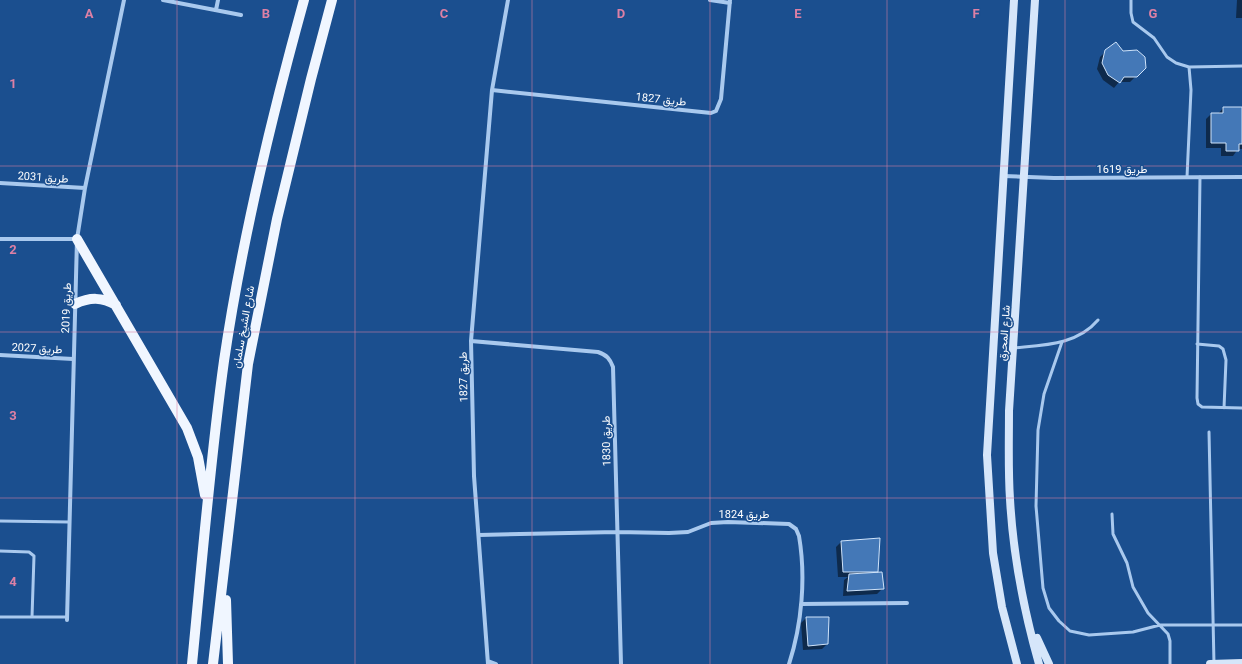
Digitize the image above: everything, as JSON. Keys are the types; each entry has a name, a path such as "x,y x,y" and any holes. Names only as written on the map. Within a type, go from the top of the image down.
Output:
{"main road":[{"name":"شارع الشيخ سلمان","path":"192,664 207,508 224,361 241,264 272,118 304,0"},
{"name":"شارع الشيخ سلمان","path":"213,664 248,364 262,289 294,149 332,0"},
{"name":"شارع المحرق","path":"1014,0 988,411 987,463 993,553 1002,607 1017,664"},
{"name":"شارع المحرق","path":"1035,0 1009,411 1010,500 1016,550 1028,620 1039,664"},
{"path":"77,239 187,428 198,457 207,508"},
{"path":"75,304 91,298 100,298 116,305"},
{"path":"225,565 228,664"},
{"path":"1028,620 1049,664"},
{"path":"1210,664 1242,663"}],"street":[{"name":"طريق 2019","path":"67,619 77,239 85,188 124,0"},
{"path":"163,0 241,15"},
{"path":"216,10 218,0"},
{"name":"طريق 1827","path":"488,662 474,476 471,341 492,90 508,0"},
{"path":"710,0 730,2"},
{"name":"طريق 1827","path":"492,90 711,113 716,111 721,99 730,2"},
{"name":"طريق 1619","path":"1003,176 1242,178"},
{"name":"طريق 2031","path":"0,183 85,188"},
{"path":"0,239 77,239"},
{"name":"طريق 1830","path":"471,341 598,352 605,354 610,359 613,367 620,664"},
{"name":"طريق 2027","path":"0,355 73,359"},
{"name":"طريق 1824","path":"479,535 688,532 711,523 728,522 789,524 796,529 801,544 801,604 795,644 789,664"},
{"path":"801,604 907,603"},
{"path":"488,662 496,664"}],"lane":[{"path":"1131,0 1133,22 1154,38 1167,57 1176,63 1189,67 1242,66"},
{"path":"1187,178 1191,90 1189,67"},
{"path":"1200,177 1197,344 1198,404 1202,407 1242,408"},
{"path":"1014,348 1062,342 1085,333 1098,320"},
{"path":"1062,342 1044,394 1038,430 1036,506 1043,588 1049,608 1059,621 1070,631 1089,635 1133,632 1160,625 1242,625"},
{"path":"1197,344 1219,346 1223,349 1226,360 1224,408"},
{"path":"1209,432 1214,664"},
{"path":"1112,514 1113,534 1127,563 1133,587 1148,613 1168,634 1170,641 1170,664"},
{"path":"0,521 69,522"},
{"path":"0,551 29,552 34,556 32,617"},
{"path":"0,617 67,619"}],"building":[{"path":"1116,42 1123,51 1137,50 1145,57 1146,68 1137,77 1124,77 1120,83 1108,75 1102,63 1105,50"},
{"path":"1223,107 1242,107 1242,144 1239,144 1239,151 1226,151 1226,143 1211,143 1211,113 1223,113"},
{"path":"880,538 878,572 843,572 841,541"},
{"path":"882,572 884,589 847,591 849,574"},
{"path":"806,617 829,617 828,644 808,646"}]}
